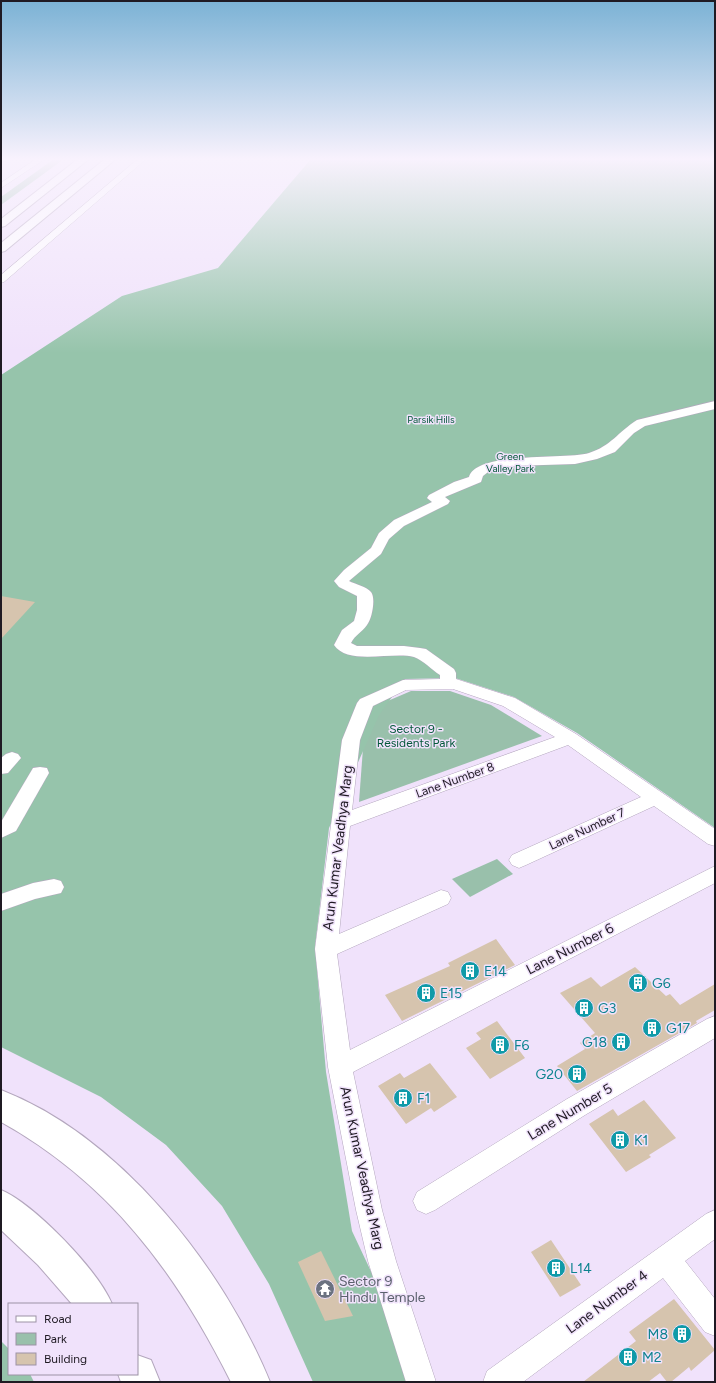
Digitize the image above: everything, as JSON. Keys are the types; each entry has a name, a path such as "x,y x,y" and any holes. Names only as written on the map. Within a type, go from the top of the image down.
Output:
{"highway":[{"path":"1,235 15,224"},
{"path":"1,249 32,224"},
{"path":"1,1105 59,1140 104,1175 147,1218 187,1268 224,1327 251,1382"},
{"path":"1,1206 40,1240 77,1281 93,1303"}],"street":[{"path":"1,280 67,224"},
{"path":"448,684 448,673 436,662 420,653 404,651 354,651 342,645 348,633 361,623 365,610 365,594 344,584 341,581 349,572 377,550 382,544 383,538 400,522 434,508 443,502 434,498 458,485 476,479 476,475 482,469 512,462 575,460 593,456 611,449 630,430 641,423 715,405"},
{"name":"Arun Kumar Veadhya Marg","path":"421,1382 384,1267 371,1216 340,1067 326,949 351,740 366,703 403,685 448,684 454,684 509,702 570,738 715,839"},
{"name":"Lane Number 8","path":"340,822 570,738"},
{"path":"1,831 9,826 40,773"},
{"name":"Lane Number 7","path":"519,860 655,798"},
{"name":"Lane Number 6","path":"340,1067 715,874"},
{"path":"1,903 33,890 54,887"},
{"path":"326,949 441,898"},
{"name":"Lane Number 5","path":"426,1201 576,1107 715,1026"},
{"name":"Lane Number 4","path":"498,1382 715,1223"},
{"path":"666,1259 715,1322"}],"green space":[{"name":"Parsik Hills","path":"256,224 715,224 715,828 577,733 514,697 455,678 405,679 379,715 329,828 315,947 326,1072 352,1231 423,1382 313,1382 269,1284 222,1206 166,1145 101,1097 1,1047 1,375 122,296 218,268"},
{"name":"Sector 9 - Residents Park","path":"411,691 450,691 491,705 542,736 359,802 363,748 376,706"},
{"path":"497,859 513,874 470,897 452,879"},
{"path":"1,1341 8,1348 8,1375 30,1375 34,1382 1,1382"}],"building":[{"path":"1,596 35,602 1,639"},
{"path":"496,939 515,965 402,1021 385,995 450,966 448,963"},
{"path":"635,967 666,996 670,994 680,1005 715,984 715,1010 696,1021 697,1023 577,1091 557,1066 585,1049 580,1043 595,1033 560,993 591,977 601,987"},
{"name":"F6","path":"497,1021 525,1058 490,1079 466,1048 481,1039 476,1033"},
{"path":"430,1063 457,1097 434,1112 431,1108 406,1124 378,1086 400,1073 404,1078"},
{"path":"644,1100 676,1138 649,1155 651,1157 626,1172 589,1124 613,1109 618,1116"},
{"name":"L14","path":"551,1240 581,1285 560,1297 531,1252"},
{"name":"Sector 9 Hindu Temple","path":"321,1251 353,1316 325,1321 298,1262"},
{"path":"674,1299 715,1350 691,1371 689,1367 671,1382 667,1382 660,1373 648,1382 583,1382 636,1341 629,1332"}],"place":[{"name":"E14","path":"470,971"},
{"name":"G6","path":"638,983"},
{"name":"E15","path":"426,993"},
{"name":"G3","path":"584,1008"},
{"name":"G17","path":"652,1028"},
{"name":"G18","path":"621,1042"},
{"name":"F6","path":"500,1045"},
{"name":"G20","path":"577,1074"},
{"name":"F1","path":"403,1098"},
{"name":"K1","path":"620,1140"},
{"name":"L14","path":"556,1268"},
{"name":"Sector 9 Hindu Temple","path":"325,1289"},
{"name":"M8","path":"682,1334"},
{"name":"M2","path":"628,1357"}],"park label":[{"name":"Green Valley Park","path":"510,462"}]}
